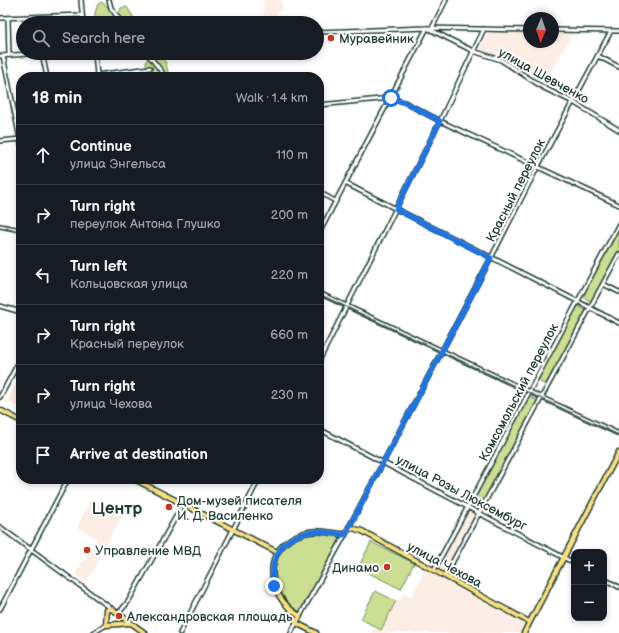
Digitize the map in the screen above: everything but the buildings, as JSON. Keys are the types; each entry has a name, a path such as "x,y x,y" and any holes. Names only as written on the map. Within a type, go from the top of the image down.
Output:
{"main road":[{"path":"0,410 16,418"},
{"path":"524,633 619,452"},
{"path":"144,484 277,552"},
{"name":"Красный переулок","path":"345,535 349,527"},
{"name":"улица Чехова","path":"349,527 362,531 529,622"},
{"path":"300,616 280,599 274,586 272,572 277,552 292,539 304,533 318,532 345,535"},
{"path":"131,622 106,625 108,609 112,609 131,622 145,633"},
{"path":"119,623 122,620 120,615"},
{"name":"Красный переулок","path":"296,624 300,616"},
{"path":"296,624 316,633"}],"street":[{"path":"57,16 82,15 81,0"},
{"path":"109,0 111,8 117,16"},
{"path":"432,28 446,0"},
{"path":"0,18 16,18"},
{"path":"8,18 9,55"},
{"path":"324,224 427,28 523,30"},
{"name":"улица Шевченко","path":"324,32 427,28 473,51 501,60 544,88 573,102 619,130"},
{"path":"324,351 440,121 484,29"},
{"path":"559,30 619,32"},
{"name":"Красный переулок","path":"349,527 537,168 611,31"},
{"path":"16,55 2,56 16,121"},
{"path":"598,56 619,67"},
{"path":"43,60 45,72"},
{"path":"96,60 97,72"},
{"path":"153,60 162,72"},
{"path":"120,72 150,68"},
{"path":"324,105 391,98 404,102 537,168 619,206"},
{"path":"0,141 16,139"},
{"path":"345,183 619,323"},
{"path":"324,195 336,201"},
{"name":"Комсомольский переулок","path":"434,570 619,224"},
{"path":"0,226 16,229"},
{"name":"Комсомольский переулок","path":"446,576 619,254"},
{"path":"603,284 619,292"},
{"path":"324,295 619,434"},
{"path":"0,306 16,311"},
{"path":"0,397 16,367"},
{"name":"улица Розы Люксембург","path":"324,432 571,561"},
{"path":"0,609 65,484"},
{"path":"180,633 256,484"},
{"path":"120,615 182,504"},
{"path":"0,527 112,609"},
{"name":"Красный переулок","path":"300,616 345,535"},
{"path":"607,581 619,587"},
{"path":"105,604 107,612"},
{"name":"Красный переулок","path":"291,633 296,624"},
{"path":"93,633 106,625"}],"shaded area":[{"path":"263,0 282,0 282,11 276,11 276,16 264,16"},
{"path":"492,31 523,32 523,48 559,48 559,33 573,34 544,83 502,58 479,49 486,35"},
{"path":"16,384 16,406 7,401"},
{"path":"90,500 122,516 106,545 104,545 96,566 86,582 75,575 83,560 86,561 97,538 77,528"},
{"path":"468,506 479,513 446,576 529,622 524,633 371,633 375,627 382,630 397,599 400,600 403,594 411,597 427,566 434,570"}],"green space":[{"path":"102,2 114,16 95,16 98,4"},
{"path":"127,7 133,16 118,16 121,8"},
{"path":"147,60 164,60 168,72 159,72 158,70 159,72 151,72 146,68"},
{"path":"619,227 619,252 592,302 581,296"},
{"path":"577,305 587,311 549,382 545,384 541,383 538,377"},
{"path":"528,396 538,401 480,509 470,504"},
{"path":"309,533 338,536 340,539 301,611 299,611 284,601 279,593 275,575 276,566 278,557 289,543"},
{"path":"371,542 414,563 401,589 358,568"},
{"path":"375,591 396,601 381,630 361,619"}],"tram line":[{"path":"0,227 16,230"},
{"path":"324,296 619,435"}],"place":[{"name":"Муравейник","path":"331,38"},
{"name":"Дом-музей писателя И. Д. Василенко","path":"169,507"},
{"name":"Управление МВД","path":"87,550"},
{"name":"Динамо","path":"387,567"},
{"name":"Александровская площадь","path":"119,616"}],"district":[{"name":"Центр","path":"117,508"}],"route":[{"path":"274,586 272,579 273,565 277,552 282,546 304,533 326,532 345,535 491,258 396,209 440,121 404,102 391,98"}]}
